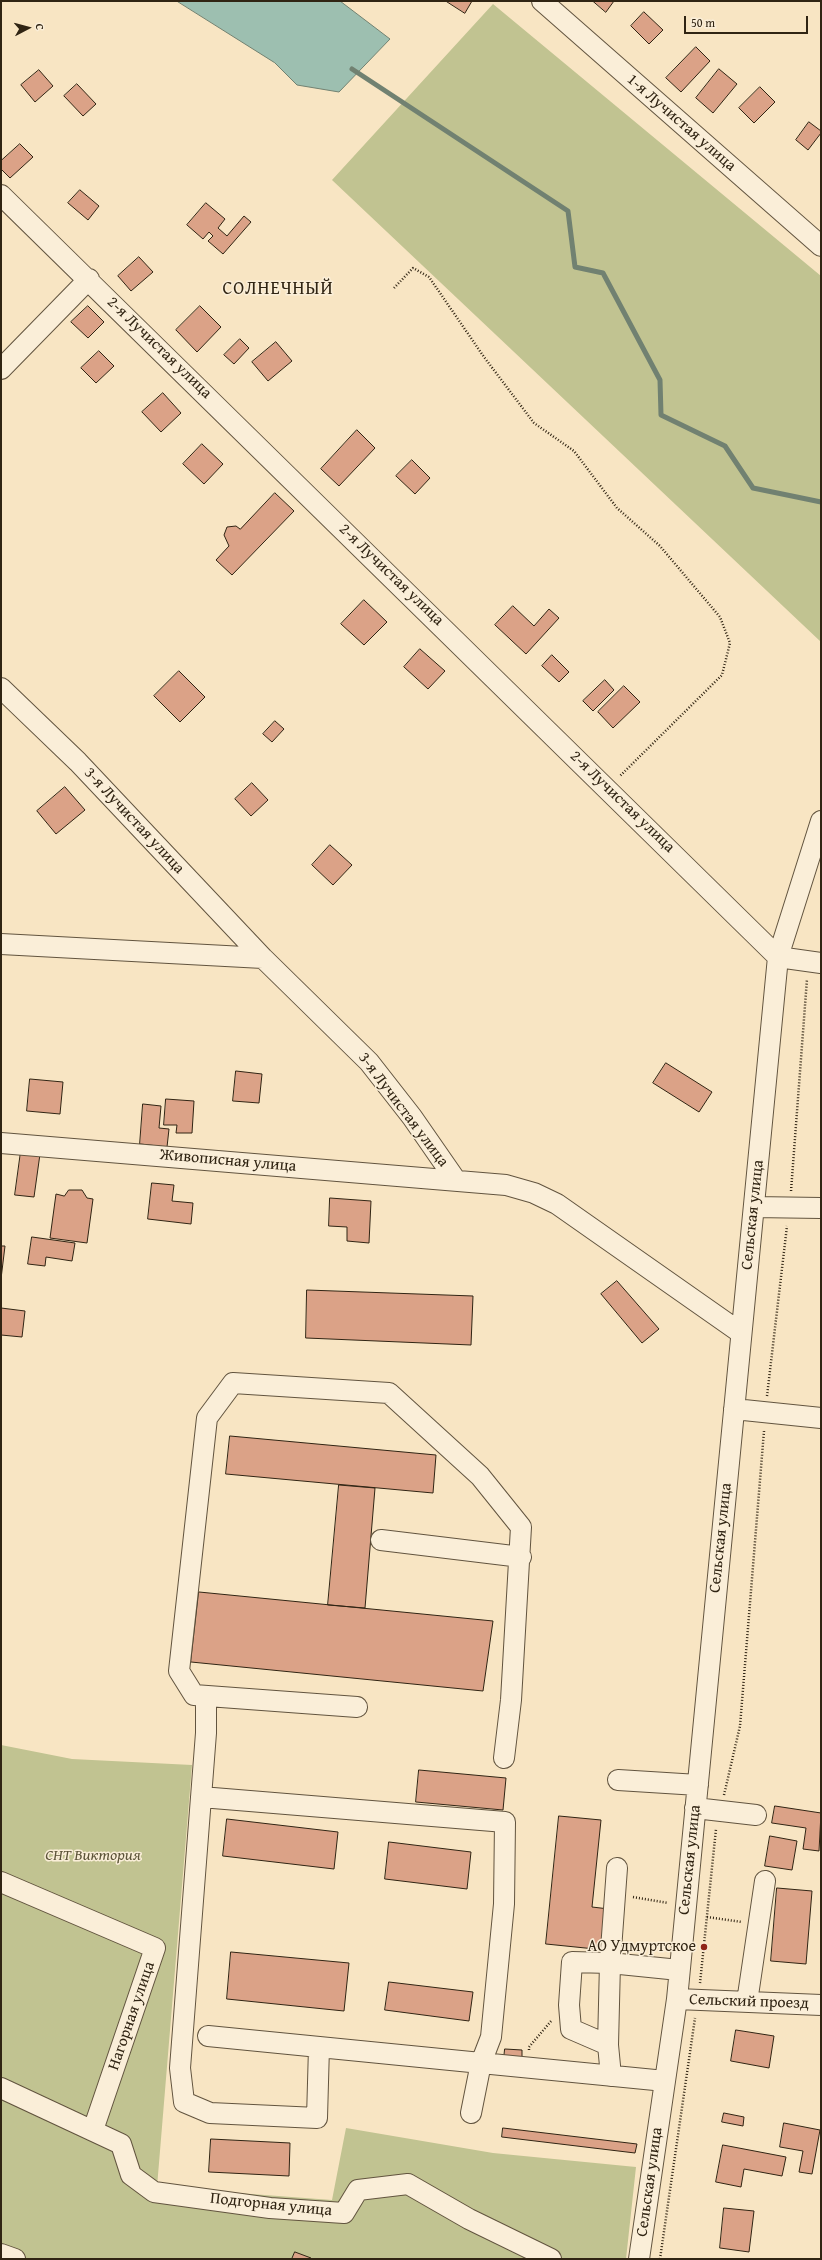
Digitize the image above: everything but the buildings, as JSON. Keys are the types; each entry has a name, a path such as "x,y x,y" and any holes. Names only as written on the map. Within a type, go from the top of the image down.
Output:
{"street":[{"name":"1-я Лучистая улица","path":"542,1 821,246"},
{"name":"2-я Лучистая улица","path":"1,195 89,279 608,788 778,957"},
{"path":"1,369 89,279"},
{"name":"3-я Лучистая улица","path":"1,688 78,762 264,958 369,1062 455,1179"},
{"name":"Сельская улица","path":"639,2259 677,1999 778,957 821,821"},
{"path":"1,944 264,958"},
{"path":"778,957 815,962"},
{"name":"Живописная улица","path":"1,1143 455,1179 506,1185 534,1193 557,1204 741,1333"},
{"path":"754,1207 821,1208"},
{"path":"357,1707 194,1695 179,1671 207,1418 234,1383 389,1393 480,1476 521,1527 521,1556 511,1700 504,1758"},
{"path":"734,1409 821,1418"},
{"path":"381,1540 521,1556"},
{"path":"206,1696 206,1733 180,2068 184,2102 210,2113 317,2118 318,2047"},
{"path":"618,1780 698,1785"},
{"path":"201,1798 506,1822 504,1904 491,2037 481,2063 471,2113"},
{"path":"695,1808 756,1815"},
{"path":"612,2076 608,2045 610,1963 617,1868"},
{"path":"747,2002 765,1881"},
{"name":"Нагорная улица","path":"1,1882 155,1948 92,2130"},
{"path":"608,2045 571,2029 569,2005 572,1962 610,1963 679,1970"},
{"name":"Сельский проезд","path":"677,1999 821,2005"},
{"path":"208,2036 665,2081"},
{"name":"Подгорная улица","path":"1,2088 121,2144 131,2175 154,2192 270,2208 344,2212 358,2190 408,2184 469,2218 551,2259"},
{"path":"1,2254 15,2259"}],"path":[{"path":"394,288 413,268 428,277 484,357 534,423 574,451 617,508 660,546 720,617 730,643 722,675 608,788"},
{"path":"660,2259 698,2000 716,1831 740,1726 765,1412 790,1207 815,962"},
{"path":"615,1894 708,1910"},
{"path":"707,1918 758,1924"},
{"path":"529,2068 529,2047 551,2021 569,2005"}],"green space":[{"path":"493,4 821,276 821,642 332,180"},
{"name":"СНТ Виктория","path":"1,1745 72,1759 192,1765 157,2187 332,2200 346,2128 493,2153 636,2167 626,2259 1,2259"}],"shaded area":[{"path":"177,1 340,1 390,39 339,92 297,85 275,63"}],"waterway":[{"path":"352,69 568,211 575,267 603,273 660,380 661,415 725,446 753,488 821,502"}],"place":[{"name":"АО Удмуртское","path":"704,1947"}],"district":[{"name":"СОЛНЕЧНЫЙ","path":"278,289"}]}
